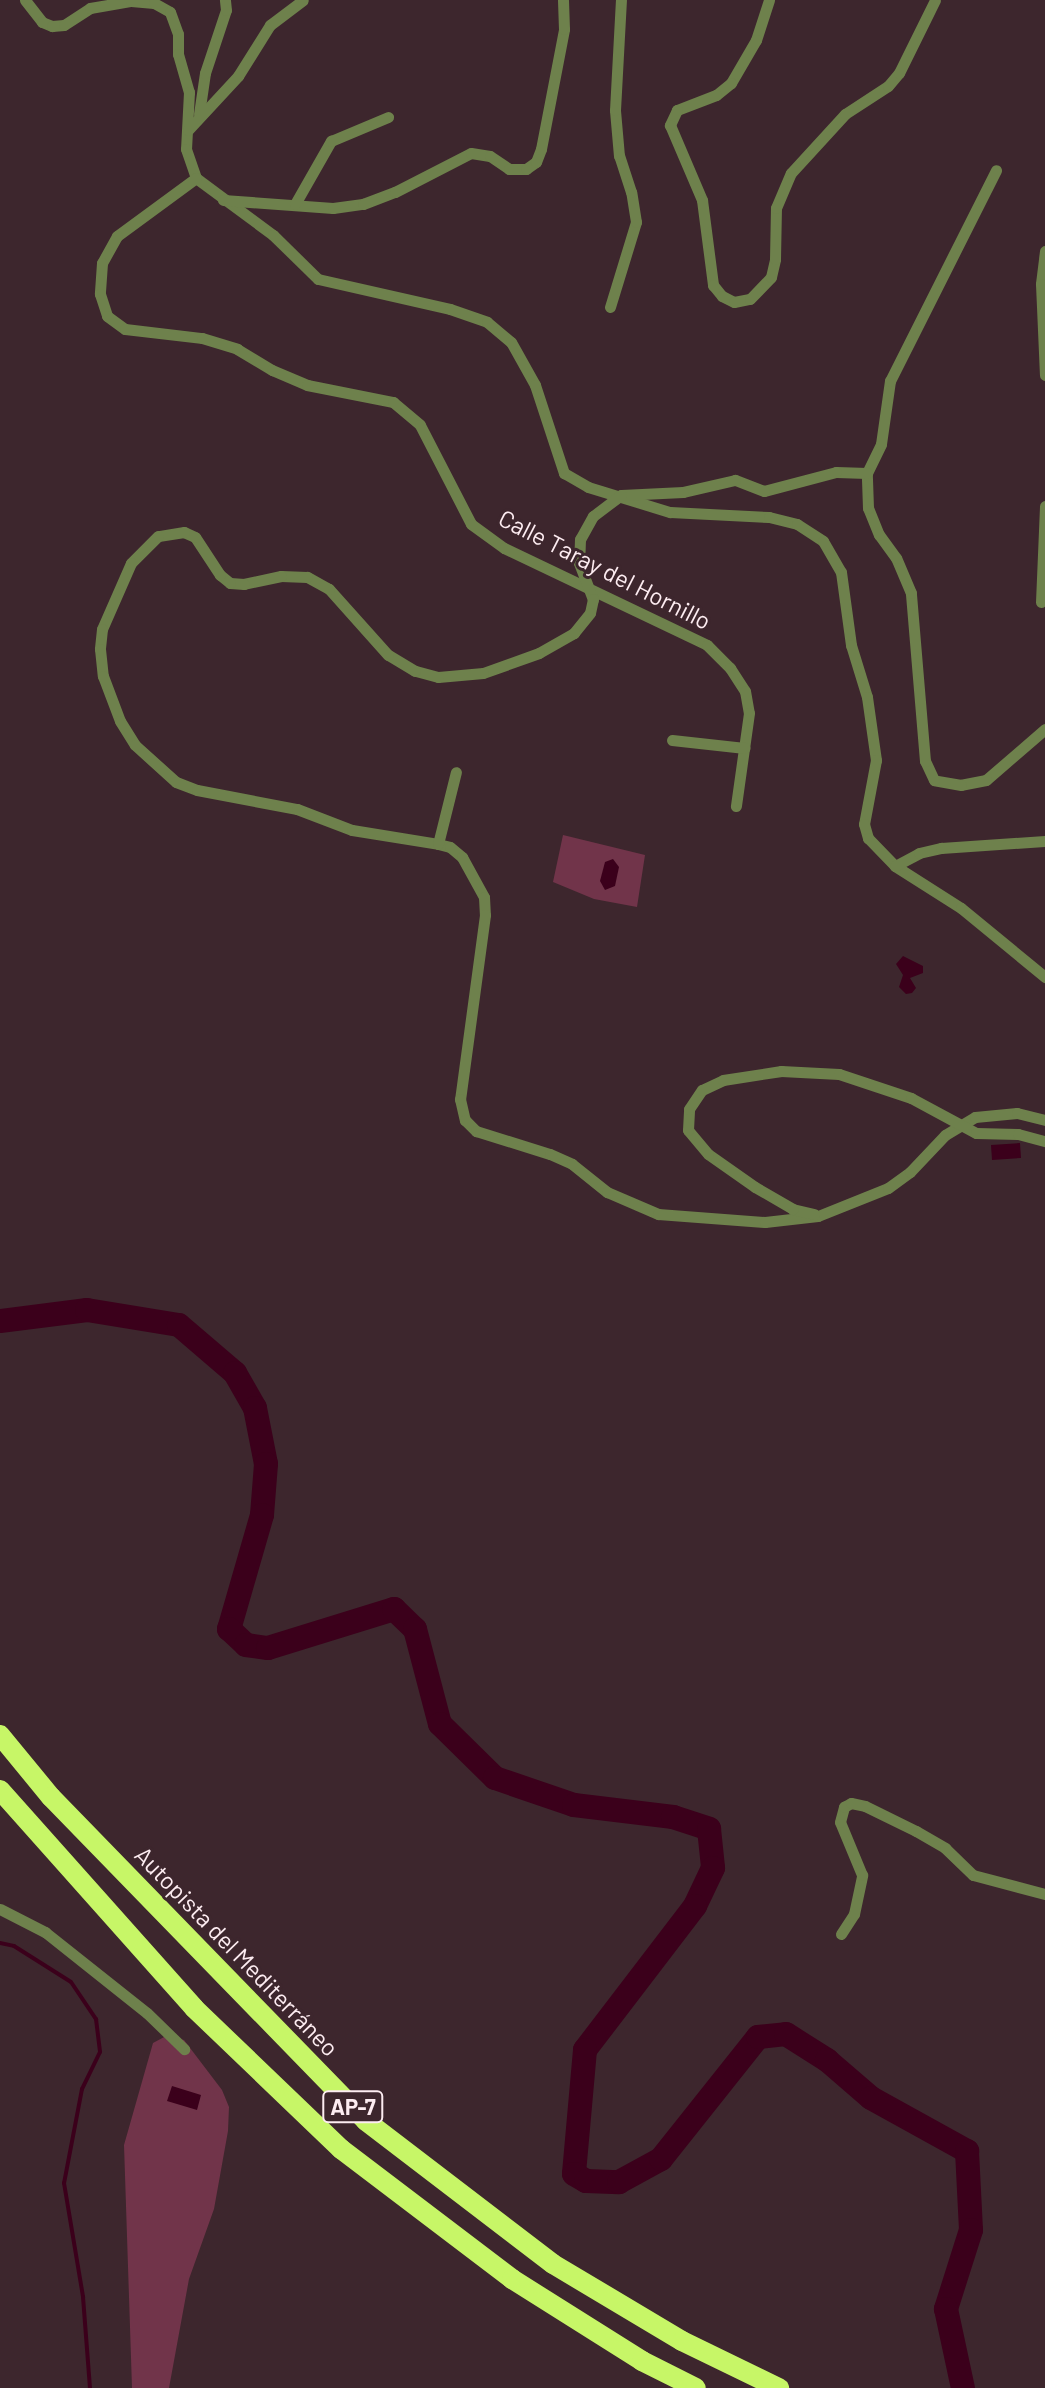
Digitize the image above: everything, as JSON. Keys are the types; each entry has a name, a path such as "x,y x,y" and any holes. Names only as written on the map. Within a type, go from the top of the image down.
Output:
{"highway":[{"name":"Autopista del Mediterráneo","path":"0,1735 51,1797 366,2121 553,2264 682,2341 779,2388"},
{"name":"AP-7","path":"0,1790 194,2008 341,2149 512,2279 642,2361 696,2388"}],"street":[{"path":"25,0 42,22 52,26 64,25 90,8 131,1 154,3 170,12 178,34 178,54 189,92 188,162 196,178 273,235 318,279 450,309 487,322 511,342 535,385 564,473 588,487 670,512 769,517 797,524 823,541 841,572 851,645 867,697 876,760 864,824 868,838 895,866 961,908 1045,977"},
{"path":"199,115 205,73 226,10 225,0"},
{"path":"187,131 238,76 270,25 303,0"},
{"path":"223,200 333,208 363,204 395,192 471,153 490,156 509,169 521,172 536,162 557,79 564,29 563,0"},
{"path":"610,307 636,222 631,192 619,156 615,110 621,0"},
{"path":"769,0 756,40 731,83 716,95 677,110 670,125 702,200 713,285 722,296 734,302 750,299 771,277 775,259 776,208 791,173 845,114 888,86 899,73 935,0"},
{"path":"295,204 331,141 388,117"},
{"path":"996,170 890,381 881,444 867,473 868,508 911,593 925,761 934,780 961,785 986,780 1045,729"},
{"name":"Calle Taray del Hornillo","path":"196,178 117,236 102,263 100,294 107,316 125,329 202,338 237,349 272,370 307,385 393,402 420,425 471,524 504,548 707,645 730,668 745,691 749,713 736,806"},
{"path":"1045,251 1041,284 1045,375"},
{"path":"867,473 836,472 764,491 735,480 683,492 621,495 593,516 580,539 579,563 593,599 590,613 574,633 539,653 483,673 438,677 415,671 388,655 329,589 307,577 281,576 244,584 230,583 220,575 195,537 184,532 158,536 131,563 102,629 103,676 120,721 135,745 176,782 197,790 297,809 352,830 450,847 462,857 484,897 485,915 460,1099 465,1120 489,1137 550,1154 572,1164 607,1192 658,1214 765,1222 818,1216 888,1188 962,1123 990,1114 1017,1113 1045,1120"},
{"path":"1041,602 1045,506"},
{"path":"672,740 745,748"},
{"path":"438,844 456,772"},
{"path":"895,866 919,853 941,848 1045,841"},
{"path":"818,1216 793,1209 708,1154 688,1130 689,1109 702,1090 723,1080 781,1071 839,1074 911,1098 976,1133 1018,1134 1045,1141"},
{"path":"841,1934 854,1914 862,1875 840,1822 844,1807 851,1803 865,1806 945,1848 973,1875 1045,1894"},
{"path":"0,1909 55,1939 147,2013 184,2049"}],"shaded area":[{"path":"563,835 645,855 637,907 594,899 553,882"},
{"path":"613,859 619,867 615,886 605,890 600,881 605,862"},
{"path":"903,956 923,966 923,973 910,978 916,988 906,994 899,987 903,975 896,964"},
{"path":"1020,1143 1021,1158 992,1160 991,1145"},
{"path":"166,2036 184,2040 222,2090 229,2107 228,2131 214,2209 189,2279 169,2388 132,2388 124,2145 153,2043"},
{"path":"172,2086 201,2095 197,2110 167,2101"}],"waterway":[{"path":"0,1321 87,1310 179,1325 235,1373 255,1408 266,1464 262,1515 229,1629 246,1645 268,1648 394,1609 415,1629 440,1724 495,1778 574,1805 673,1817 709,1829 713,1868 695,1906 585,2050 574,2174 586,2181 619,2182 661,2159 758,2037 786,2034 827,2060 871,2098 967,2151 971,2230 946,2309 963,2388"},
{"path":"0,1943 14,1946 71,1982 96,2019 100,2052 82,2089 64,2183 83,2297 90,2388"}]}
